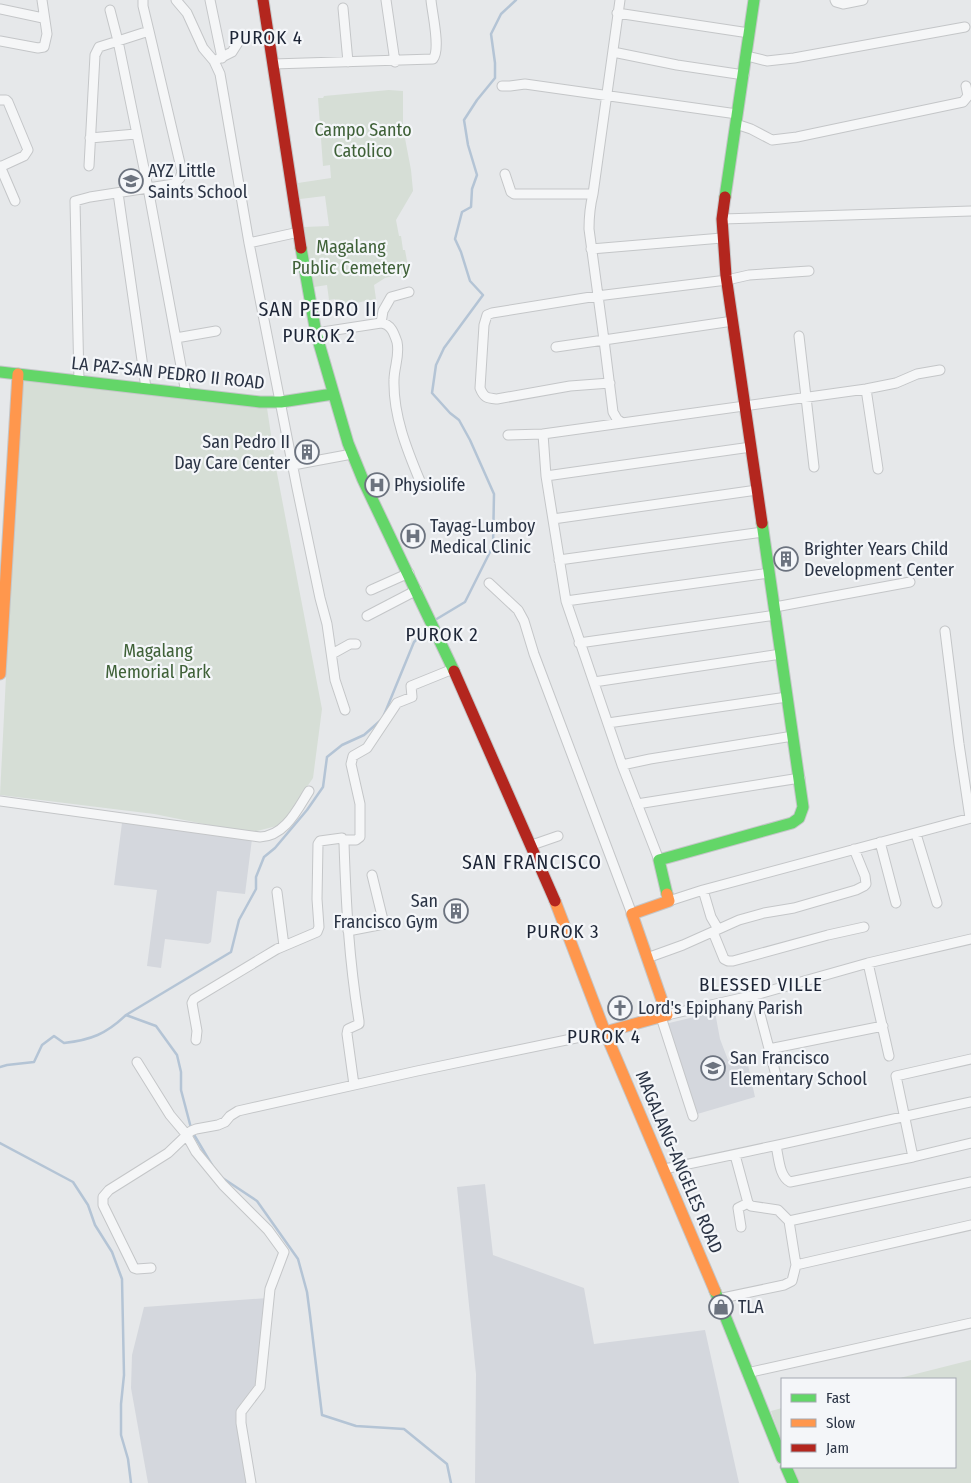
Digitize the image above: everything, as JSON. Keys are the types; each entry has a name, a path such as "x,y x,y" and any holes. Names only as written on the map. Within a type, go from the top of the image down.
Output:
{"street":[{"path":"0,41 41,48 44,46 47,34 42,0"},
{"path":"79,381 75,201 174,184 180,178 182,172 143,0"},
{"path":"176,0 194,26 206,53 218,59"},
{"path":"210,0 220,74 249,243 318,589 327,624 335,680 345,710"},
{"name":"MAGALANG-ANGELES ROAD","path":"263,0 316,333 352,454 431,618 550,886 605,1032 664,1169 781,1456"},
{"path":"386,0 395,62"},
{"path":"273,64 395,62 433,59 436,45 431,0"},
{"path":"620,0 593,194 588,217 613,412 621,422"},
{"path":"658,860 792,823 799,818 802,807 800,778 722,238 722,219 754,0"},
{"path":"835,0 841,4 863,0"},
{"path":"343,8 348,62"},
{"path":"0,9 44,18"},
{"path":"110,10 148,188 186,393"},
{"path":"617,13 749,34"},
{"path":"747,56 767,61 794,58 965,27"},
{"path":"89,166 95,55 99,47 149,30"},
{"path":"218,59 232,52 239,41 268,34"},
{"path":"613,52 676,65 744,75"},
{"path":"502,86 525,84 607,96 737,119 772,140 797,137 963,102 968,96 966,86"},
{"path":"0,100 8,102 28,150 24,156 0,166 15,201"},
{"path":"90,138 136,134"},
{"path":"505,174 511,192 514,194 593,194"},
{"path":"118,193 146,388"},
{"path":"722,219 971,211"},
{"path":"249,243 299,232"},
{"path":"591,249 722,238"},
{"path":"610,383 570,386 497,399 484,396 480,388 484,325 488,314 597,296 727,280 749,275 809,270"},
{"path":"381,323 383,311 391,297 409,292"},
{"path":"556,347 733,321"},
{"path":"316,333 381,323 389,325 396,342 398,358 394,381 397,407 408,453 420,481"},
{"path":"176,338 216,331"},
{"path":"799,336 814,467"},
{"path":"508,436 543,434 866,388 896,383 917,374 940,370"},
{"name":"LA PAZ-SAN PEDRO II ROAD","path":"0,372 248,401 281,402 333,394"},
{"path":"0,674 18,374"},
{"path":"866,388 878,469"},
{"path":"543,434 546,476 566,601 622,765 658,860 669,901"},
{"path":"546,476 751,447"},
{"path":"293,465 352,454"},
{"path":"553,519 758,490"},
{"path":"559,560 763,532"},
{"path":"371,590 409,573"},
{"path":"566,601 769,573"},
{"path":"580,643 776,611 910,582"},
{"path":"490,583 511,602 524,621 534,654 632,914 647,958 693,1116"},
{"path":"367,616 417,590"},
{"path":"632,914 703,890 971,818 959,744 945,631"},
{"path":"332,654 350,644 356,644"},
{"path":"594,682 782,654"},
{"path":"196,1040 197,1031 192,1003 194,999 284,946 315,934 318,930 316,899 318,844 320,841 342,838 344,840 356,840 360,837 360,804 351,764 353,756 366,748 397,702 412,698 411,686 453,669"},
{"path":"608,723 787,697"},
{"path":"622,765 660,757 793,736"},
{"path":"637,804 800,778"},
{"path":"0,802 268,837 282,830 309,792"},
{"path":"916,834 937,903"},
{"path":"532,845 558,836"},
{"path":"344,840 346,915 350,963 360,1021 359,1024 348,1029 347,1034 354,1084"},
{"path":"880,842 896,903"},
{"path":"647,958 739,920 764,913 794,908 849,893 864,886 866,884 865,876 854,850"},
{"path":"348,931 384,924 372,875"},
{"path":"703,890 724,959 728,961 864,927"},
{"path":"277,892 284,946"},
{"path":"151,1268 134,1268 103,1205 103,1197 109,1190 168,1153 186,1134 196,1129 225,1122 238,1111 354,1084 605,1032 755,995 868,963 971,939"},
{"path":"868,963 889,1056"},
{"path":"755,995 777,1079"},
{"path":"769,1050 883,1026"},
{"path":"913,1157 896,1076 971,1059"},
{"path":"137,1062 170,1115 186,1134 196,1152 223,1185 268,1230 284,1252 270,1289 260,1387 241,1412 241,1423 251,1483"},
{"path":"664,1169 971,1102"},
{"path":"776,1146 783,1175 790,1182 971,1143"},
{"path":"718,1299 784,1285 792,1281 796,1265 789,1221 778,1210 751,1206 748,1203 734,1155"},
{"path":"789,1221 971,1182"},
{"path":"741,1227 738,1208 748,1203"},
{"path":"796,1265 971,1225"},
{"path":"748,1374 971,1323"},
{"path":"786,1468 792,1483"}],"shaded area":[{"path":"122,823 252,839 245,894 217,891 211,942 208,944 165,939 161,968 147,966 157,890 114,885"},
{"name":"San Francisco Elementary School","path":"715,1012 720,1039 728,1060 746,1056 755,1097 694,1115 665,1024"},
{"path":"485,1184 493,1255 584,1288 594,1344 705,1330 739,1483 475,1483 476,1374 457,1187"},
{"path":"268,1298 260,1388 241,1403 248,1483 148,1483 131,1388 132,1355 144,1307"}],"green space":[{"name":"Campo Santo Catolico","path":"389,90 403,91 403,128 413,191 396,220 409,272 385,278 374,285 376,299 336,307 335,299 329,300 327,285 314,287 304,227 329,226 325,196 300,199 298,183 331,178 330,165 323,166 318,98"},
{"name":"Magalang Memorial Park","path":"21,379 267,408 276,468 322,709 313,778 281,825 249,833 154,814 0,795"},
{"path":"971,1360 971,1483 797,1483 791,1468 956,1468 956,1378 900,1378"},
{"path":"781,1408 781,1439 771,1411"}],"waterway":[{"path":"435,620 465,602 493,546 494,494 459,420 432,393 436,365 444,348 483,295 470,281 455,239 462,212 471,207 472,189 477,175 468,145 464,120 495,78 491,34 501,14 516,0"},
{"path":"384,715 414,642 430,626"},
{"path":"0,1067 34,1062 42,1045 54,1036 64,1043 98,1035 112,1027 126,1015 231,952 239,920 256,889 256,877 264,857 275,848 307,810 323,787 327,757 342,745 364,735 381,720"},
{"path":"126,1015 156,1026 177,1055 181,1072 181,1090 191,1128"},
{"path":"193,1133 212,1165"},
{"path":"0,1143 73,1182 88,1205 95,1225 112,1252 122,1279 124,1375 121,1404 121,1435 128,1459 131,1483"},
{"path":"221,1177 257,1201 298,1259 307,1292 322,1415 356,1426 404,1429 447,1464 451,1483"}],"traffic: fast":[{"path":"725,197 754,0"},
{"path":"301,248 316,333 348,443 363,480 454,671"},
{"path":"0,372 260,402 281,402 333,394"},
{"path":"667,894 659,860 792,823 799,818 803,807 762,523"},
{"path":"715,1291 781,1456"},
{"path":"786,1468 793,1483"}],"traffic: slow":[{"path":"0,674 18,374"},
{"path":"605,1032 667,1015 632,914 669,901 667,894"},
{"path":"555,901 605,1032 715,1291"}],"traffic: jam":[{"path":"263,0 301,248"},
{"path":"725,197 722,219 726,276 762,523"},
{"path":"454,671 555,901"}],"place":[{"name":"AYZ Little Saints School","path":"131,181"},
{"name":"San Pedro II Day Care Center","path":"307,452"},
{"name":"Physiolife","path":"377,485"},
{"name":"Tayag-Lumboy Medical Clinic","path":"413,536"},
{"name":"Brighter Years Child Development Center","path":"786,559"},
{"name":"San Francisco Gym","path":"456,911"},
{"name":"Lord's Epiphany Parish","path":"620,1008"},
{"name":"San Francisco Elementary School","path":"713,1068"},
{"name":"TLA","path":"721,1307"}],"district":[{"name":"PUROK 4","path":"266,37"},
{"name":"SAN PEDRO II","path":"318,309"},
{"name":"PUROK 2","path":"319,335"},
{"name":"PUROK 2","path":"442,634"},
{"name":"SAN FRANCISCO","path":"532,862"},
{"name":"PUROK 3","path":"563,931"},
{"name":"BLESSED VILLE","path":"761,984"},
{"name":"PUROK 4","path":"604,1036"}],"park label":[{"name":"Magalang Public Cemetery","path":"351,257"}]}
